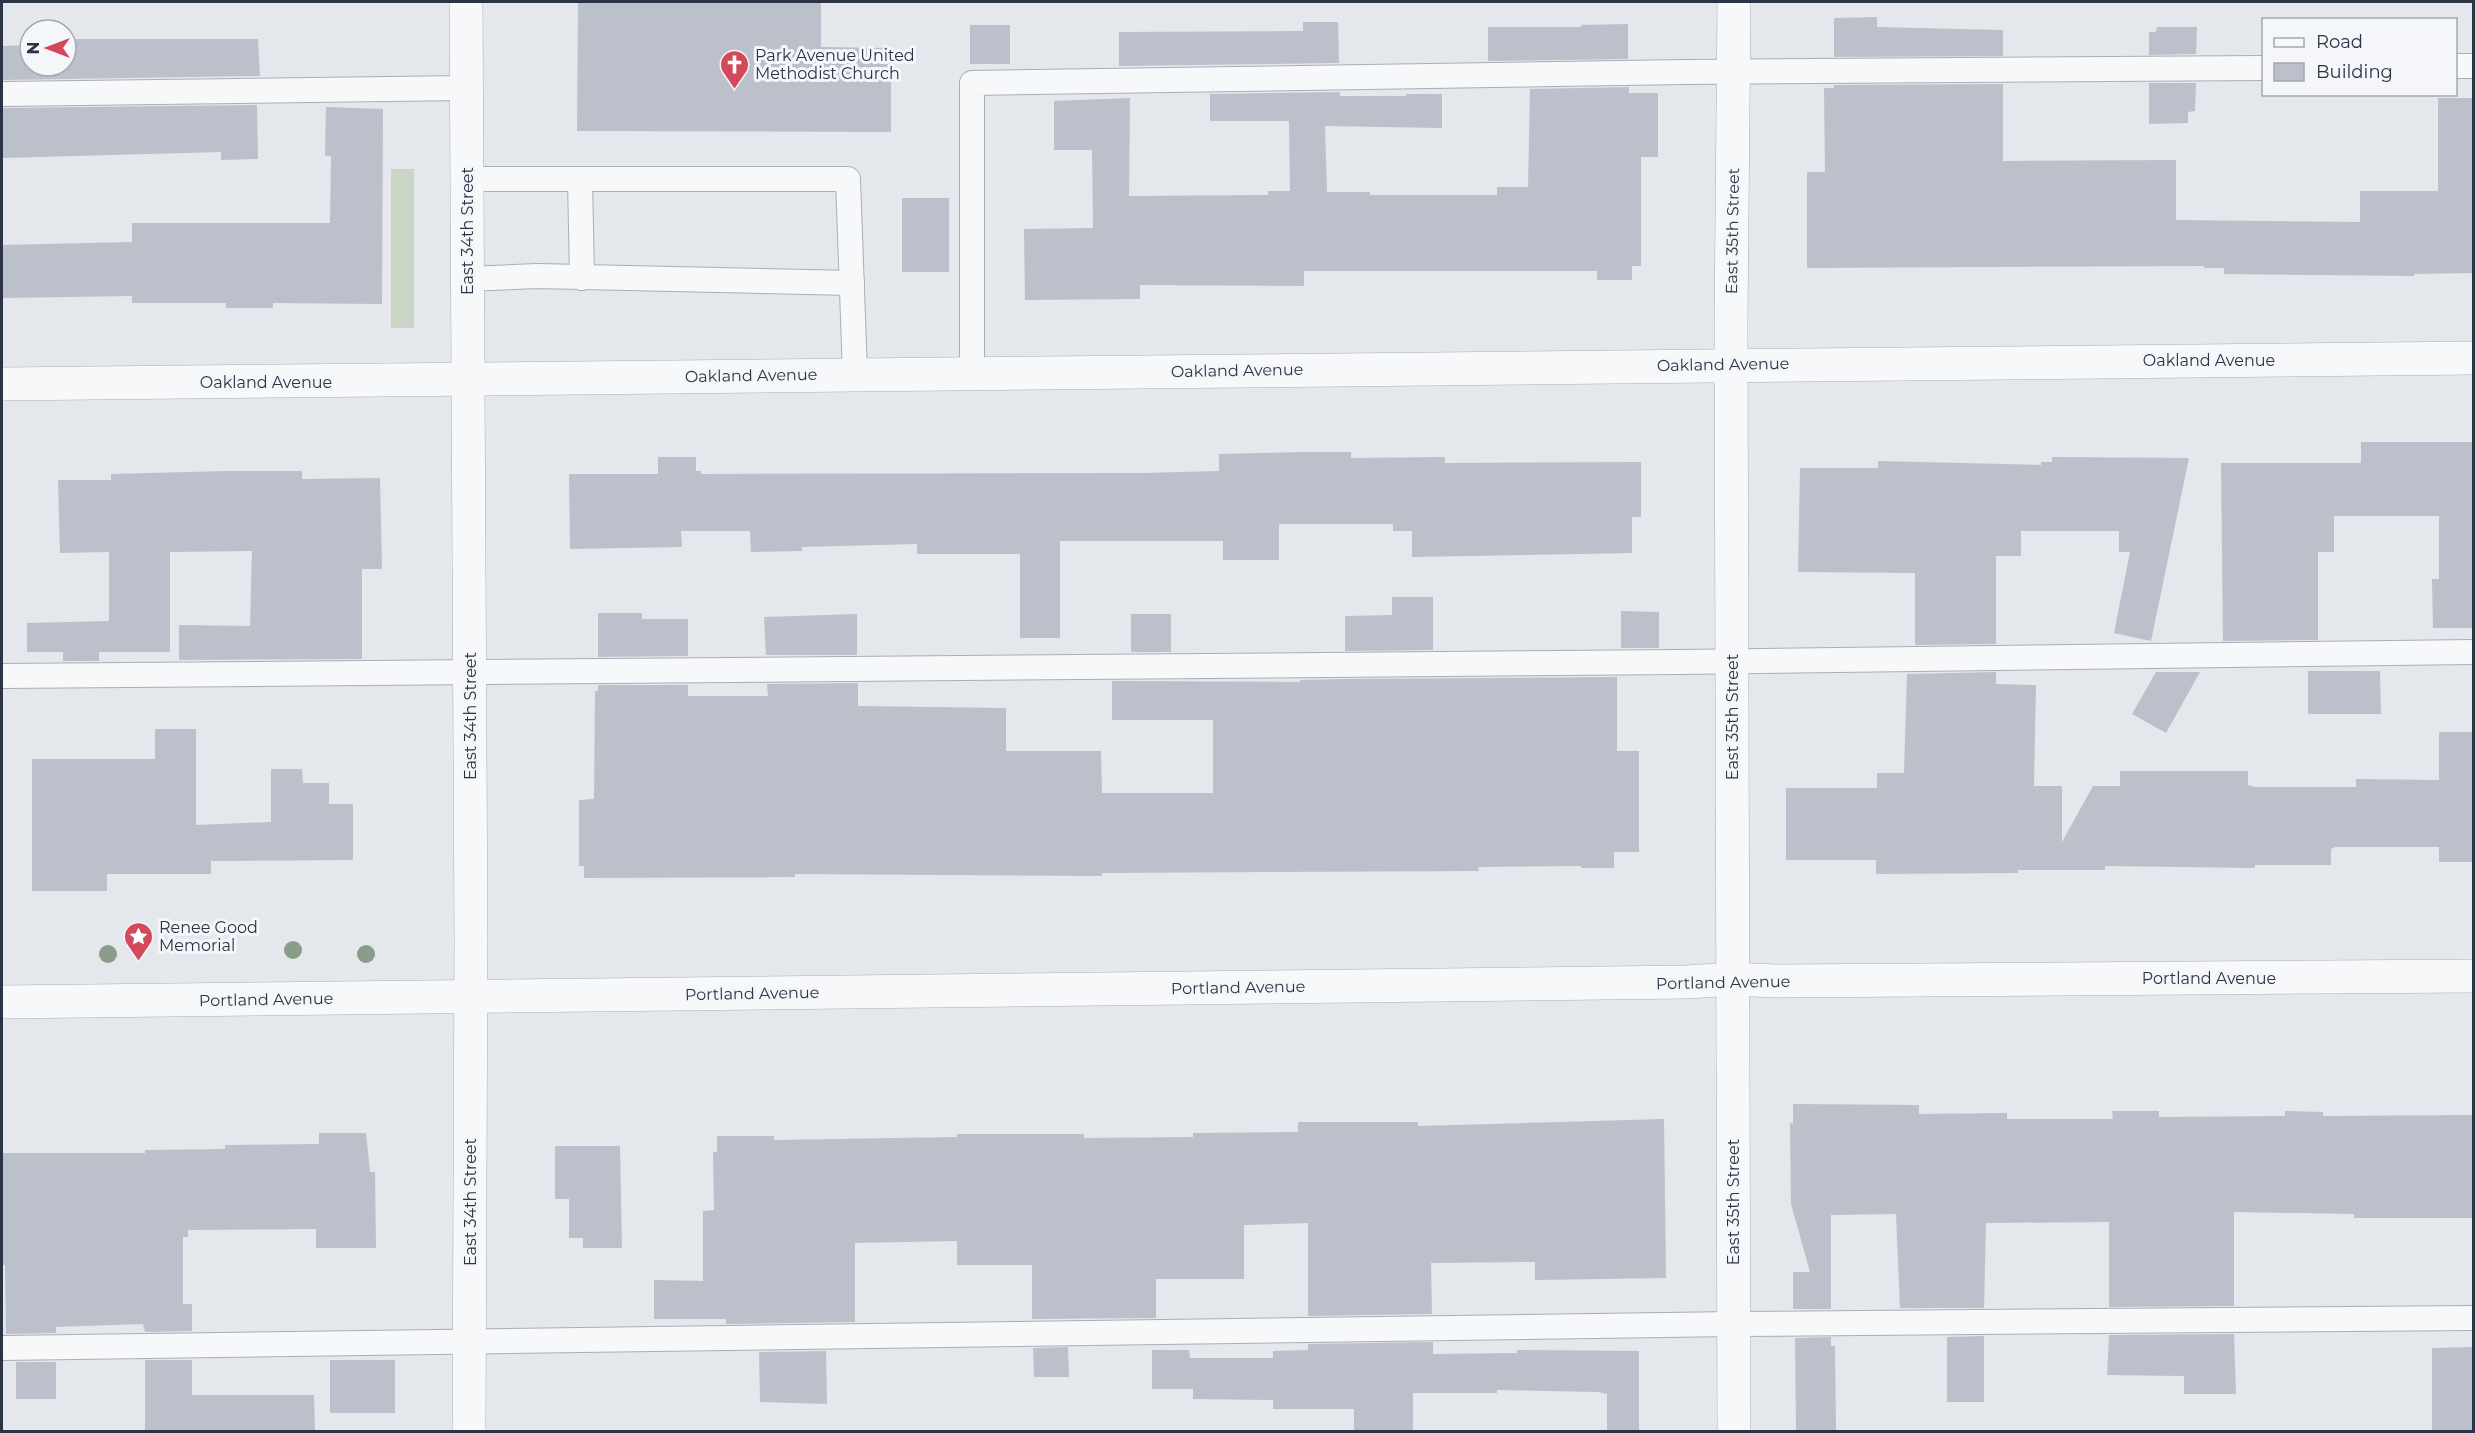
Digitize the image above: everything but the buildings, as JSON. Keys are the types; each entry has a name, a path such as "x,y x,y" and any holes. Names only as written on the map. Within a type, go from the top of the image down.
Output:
{"street":[{"name":"East 34th Street","path":"466,2 466,381 471,672 469,1431"},
{"name":"East 35th Street","path":"1734,2 1731,364 1734,1431"},
{"name":"Oakland Avenue","path":"2,384 466,381 538,377 2474,358"},
{"name":"Portland Avenue","path":"2,1002 1687,982 1732,979 1775,981 2474,976"}],"lane":[{"path":"2457,66 2474,66"},
{"path":"972,373 972,83 1734,72 2262,68"},
{"path":"2,94 466,88"},
{"path":"467,179 848,179 855,374"},
{"path":"580,179 582,278"},
{"path":"467,279 501,276 852,283"},
{"path":"2,676 2474,652"},
{"path":"2,1347 469,1343 1734,1324 2474,1318"}],"green space":[{"path":"391,169 414,169 414,328 391,328"}],"place":[{"name":"Park Avenue United Methodist Church","path":"734,90"},
{"name":"Renee Good Memorial","path":"138,962"}]}
